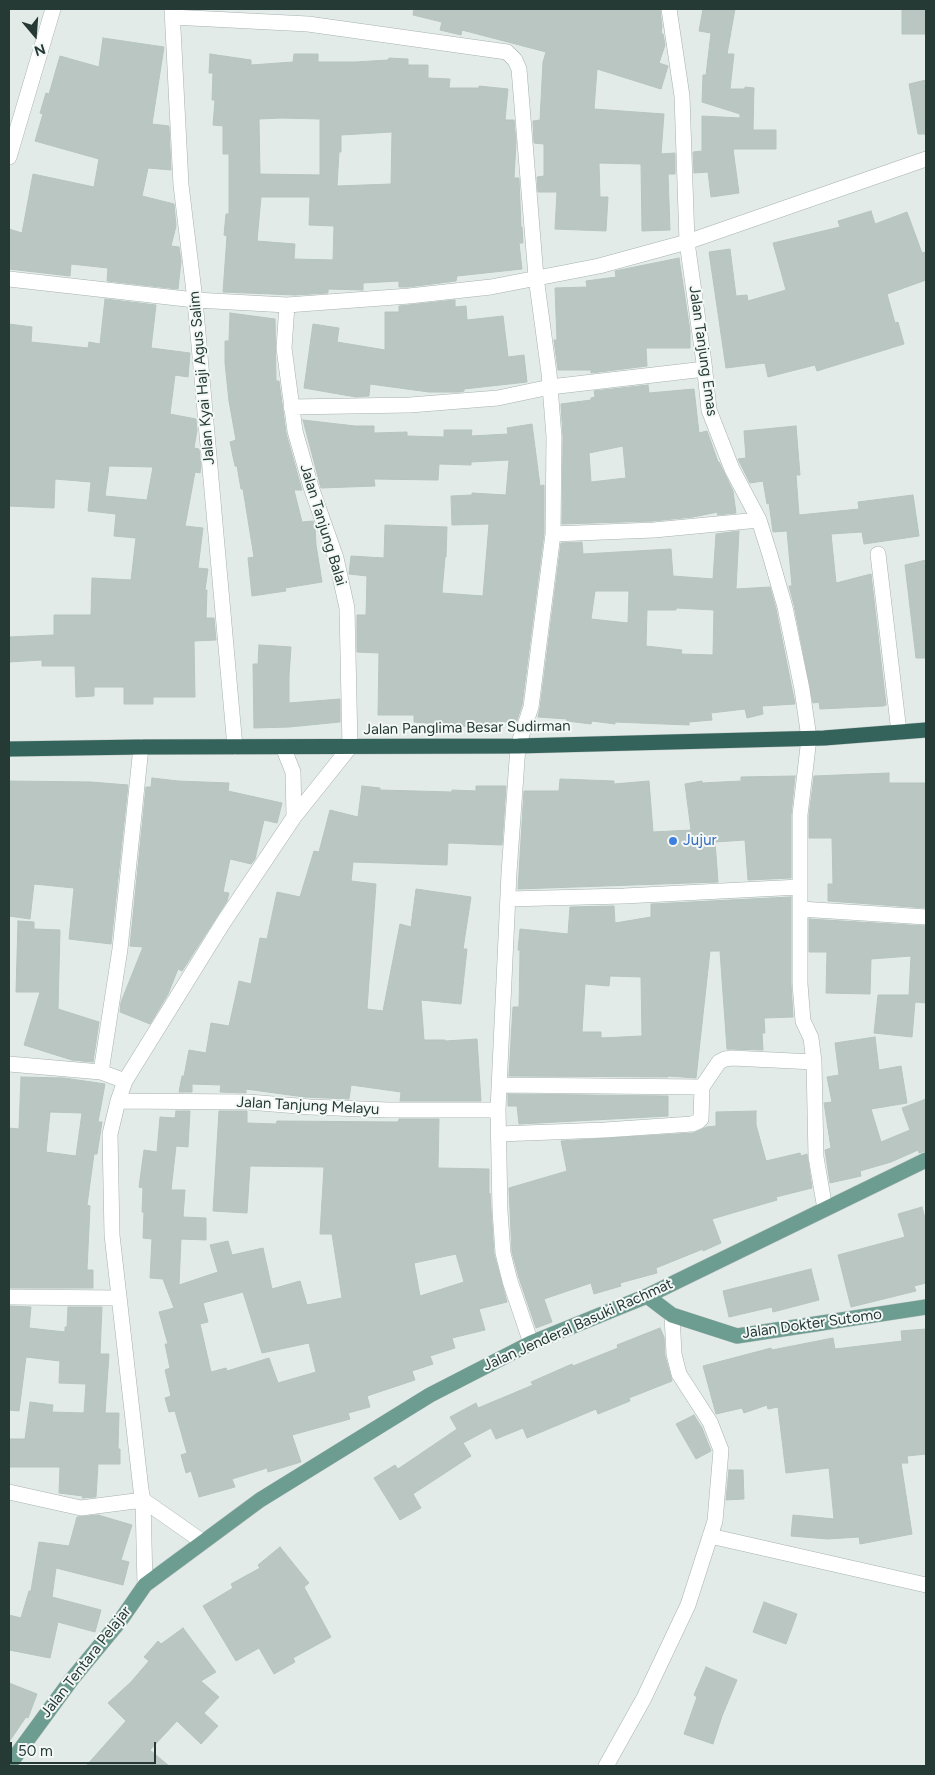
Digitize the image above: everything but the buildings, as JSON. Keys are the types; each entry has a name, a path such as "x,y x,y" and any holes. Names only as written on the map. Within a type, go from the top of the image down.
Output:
{"highway":[{"name":"Jalan Panglima Besar Sudirman","path":"9,749 141,746 518,746 824,738 926,730"}],"main road":[{"name":"Jalan Jenderal Basuki Rachmat","path":"145,1585 260,1500 430,1395 531,1343 647,1296 926,1160"},
{"name":"Jalan Dokter Sutomo","path":"647,1296 672,1315 737,1336 926,1307"},
{"name":"Jalan Tentara Pelajar","path":"9,1765 72,1679 120,1621 145,1585"}],"street":[{"path":"9,157 53,9"},
{"name":"Jalan Tanjung Emas","path":"669,9 682,96 687,242 709,410 732,469 759,520 785,608 802,689 809,738 800,815 800,984 803,1021 811,1038 814,1062 816,1157 825,1209"},
{"path":"172,13 308,24 507,52 511,55 519,69 536,277 550,387 554,437 553,534 531,708 518,746 508,899 498,1110 500,1211 503,1253 510,1281 531,1343"},
{"name":"Jalan Kyai Haji Agus Salim","path":"172,13 181,185 196,300 235,747"},
{"path":"9,279 196,300 288,305 491,288 536,277 599,266 687,242 926,159"},
{"name":"Jalan Tanjung Balai","path":"288,305 284,348 295,430 311,487 336,558 347,608 350,747"},
{"path":"291,407 410,405 498,398 550,387 705,369"},
{"path":"553,534 654,530 759,520"},
{"path":"878,554 899,732"},
{"path":"101,1072 120,949 141,746"},
{"path":"284,747 293,772 294,816"},
{"path":"145,1585 143,1500 112,1236 110,1134 118,1101 125,1080 294,816 350,747"},
{"path":"508,899 595,897 800,887"},
{"path":"800,909 926,917"},
{"path":"499,1134 692,1124 701,1119 702,1087 719,1062 725,1059 814,1062"},
{"path":"9,1064 101,1072 125,1080"},
{"path":"500,1084 702,1087"},
{"name":"Jalan Tanjung Melayu","path":"118,1101 248,1102 388,1110 498,1110"},
{"path":"9,1297 119,1298"},
{"path":"606,1766 644,1698 688,1606 715,1521 721,1450 710,1422 679,1374 674,1354 672,1315"},
{"path":"9,1492 81,1508 143,1500 203,1542"},
{"path":"710,1536 926,1586"}],"place":[{"name":"Jujur","path":"673,841"}]}
